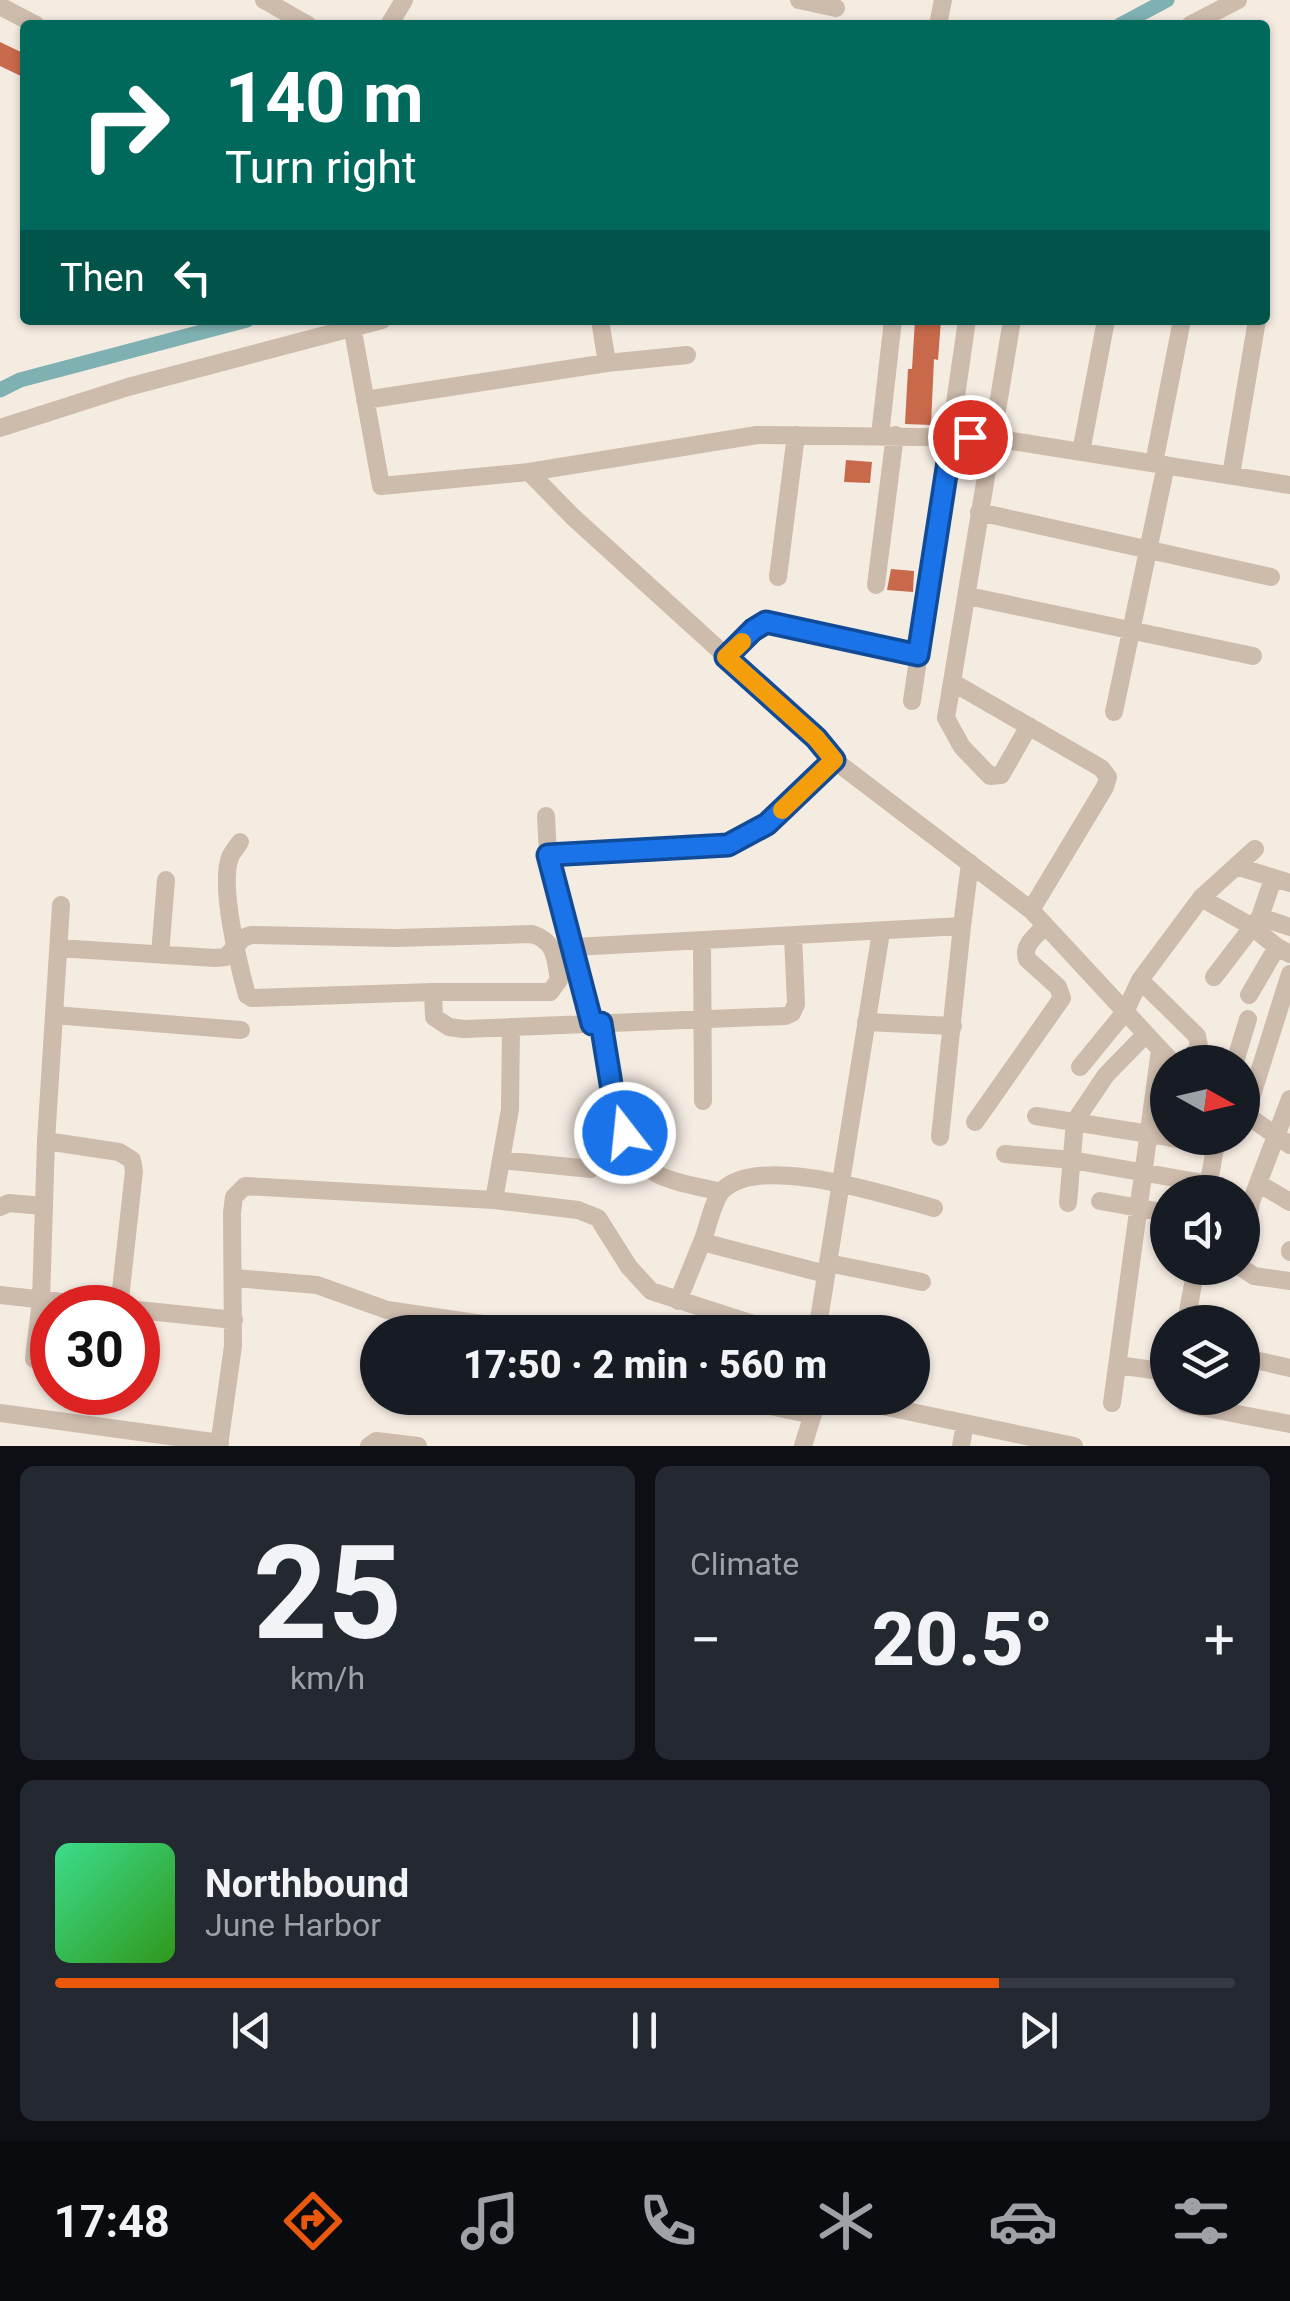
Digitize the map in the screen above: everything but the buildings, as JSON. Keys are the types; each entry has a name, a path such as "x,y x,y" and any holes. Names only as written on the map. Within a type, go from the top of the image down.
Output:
{"street":[{"path":"264,0 299,20"},
{"path":"799,0 836,8"},
{"path":"1200,20 1238,0"},
{"path":"0,428 348,325"},
{"path":"352,325 381,486 530,472 758,435 993,438 1290,485"},
{"path":"601,325 607,364"},
{"path":"876,584 893,325"},
{"path":"912,701 966,325"},
{"path":"1011,325 946,718 962,747 990,776 1001,775 1029,726"},
{"path":"1081,452 1105,325"},
{"path":"1114,712 1148,552 1181,325"},
{"path":"1231,476 1256,325"},
{"path":"365,400 687,355"},
{"path":"778,577 796,435"},
{"path":"530,472 573,517 816,738 834,760 1031,910 1156,1045"},
{"path":"979,512 1271,577"},
{"path":"968,596 1253,656"},
{"path":"726,657 766,622 918,655"},
{"path":"952,682 1102,768 1108,777 1031,910"},
{"path":"548,855 728,845 767,824 834,760"},
{"path":"546,816 548,855 625,1133 641,1162 660,1176 721,1192"},
{"path":"58,948 214,958 226,957 234,950 250,935 396,938 532,934 546,938 554,948 559,980 550,992 252,998 247,995 234,950 228,869 231,854 240,842"},
{"path":"1080,1067 1124,1012 1140,980 1201,898 1255,849"},
{"path":"940,1136 970,862"},
{"path":"1214,978 1282,881 1236,866"},
{"path":"160,954 166,880"},
{"path":"1201,898 1255,921 1290,926"},
{"path":"41,1285 61,905"},
{"path":"1250,995 1283,950 1255,921"},
{"path":"574,947 962,926"},
{"path":"975,1122 1061,1002 1058,988 1025,953 1045,926"},
{"path":"820,1315 881,932"},
{"path":"433,992 434,1017 441,1024 464,1029 784,1016 792,1013 796,1004 793,936"},
{"path":"702,940 703,1101"},
{"path":"1260,1074 1284,1015 1290,974"},
{"path":"1140,980 1197,1036 1199,1045"},
{"path":"54,1015 241,1030"},
{"path":"1240,1045 1248,1019"},
{"path":"866,1022 953,1026"},
{"path":"494,1200 510,1109 511,1027"},
{"path":"1068,1203 1075,1121 1106,1075 1145,1034"},
{"path":"1260,1180 1283,1140 1290,1099"},
{"path":"1036,1116 1150,1134"},
{"path":"1260,1124 1283,1140"},
{"path":"46,1141 120,1152 132,1160 120,1285"},
{"path":"1005,1154 1072,1160 1150,1175"},
{"path":"1112,1403 1144,1174 1154,1155"},
{"path":"502,1160 591,1169"},
{"path":"678,1302 721,1192 736,1182 777,1174 841,1184 934,1208"},
{"path":"1260,1185 1290,1202"},
{"path":"0,1413 219,1444 234,1320 232,1213 234,1196 244,1186 494,1200 578,1210 598,1218 629,1267 651,1291 721,1315"},
{"path":"1100,1201 1150,1210"},
{"path":"0,1207 9,1203 44,1206"},
{"path":"702,1242 827,1268 922,1282"},
{"path":"1260,1277 1290,1281"},
{"path":"235,1278 317,1285 387,1310 421,1315"},
{"path":"0,1295 30,1299"},
{"path":"160,1312 234,1320"},
{"path":"1260,1361 1290,1368"},
{"path":"1118,1365 1150,1370"},
{"path":"804,1446 813,1415"},
{"path":"926,1415 1074,1446"},
{"path":"1243,1415 1290,1424"},
{"path":"961,1446 965,1423"},
{"path":"369,1446 376,1441 418,1446"}],"waterway":[{"path":"1129,20 1167,0"},
{"path":"0,390 20,380 228,325"}],"slow traffic":[{"path":"742,642 726,657 816,738 834,760 782,810"}],"route":[{"path":"625,1133 611,1084 601,1023 592,1024 548,855 728,845 767,824 834,760 816,738 726,657 766,622 918,655 952,436 970,437"}]}
